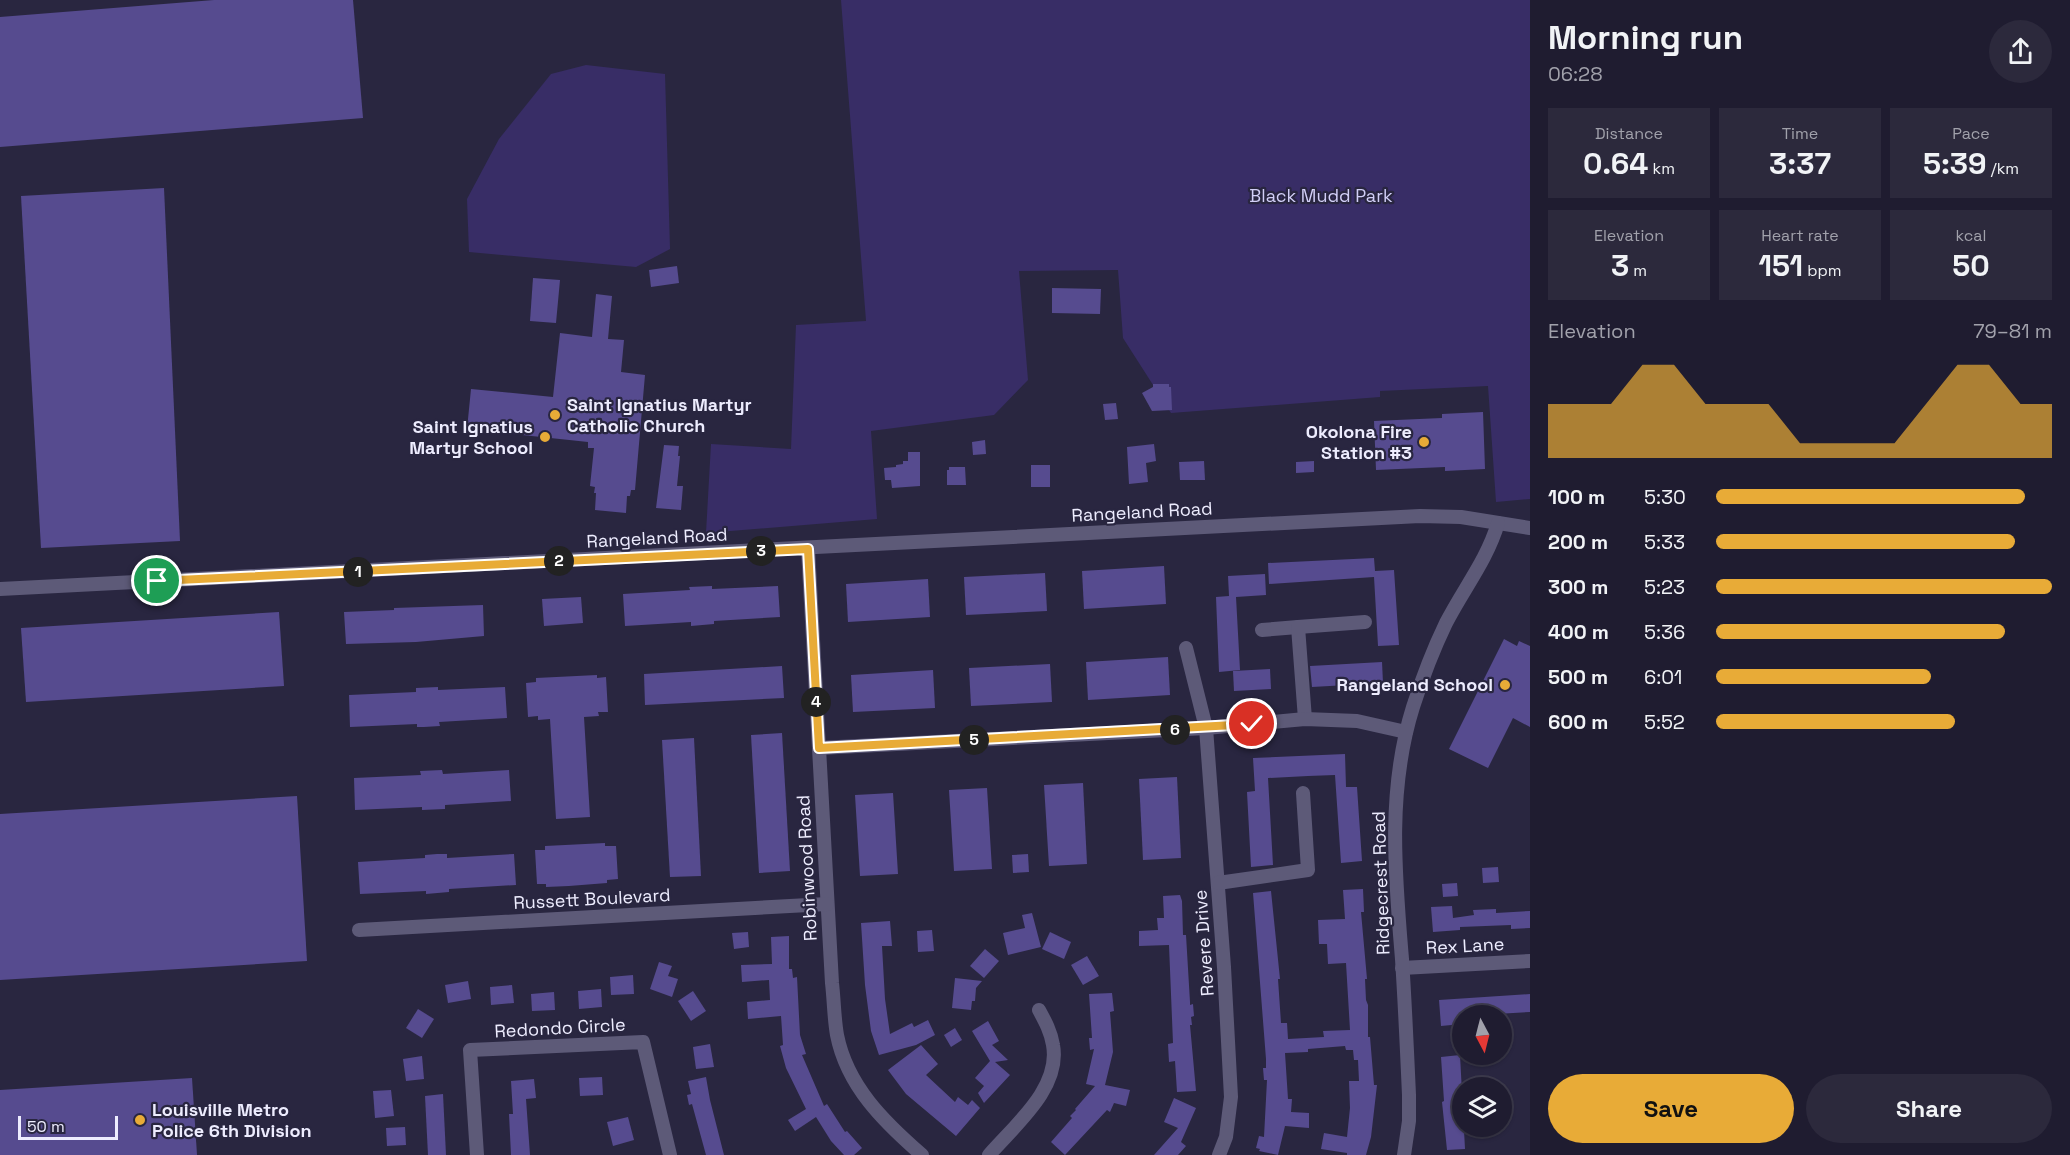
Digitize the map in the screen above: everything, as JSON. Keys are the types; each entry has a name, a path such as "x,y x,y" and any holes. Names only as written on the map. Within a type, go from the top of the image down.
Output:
{"street":[{"name":"Rangeland Road","path":"0,589 1420,516 1461,517 1530,528"},
{"name":"Ridgecrest Road","path":"1404,1155 1409,1121 1409,1095 1395,868 1395,814 1400,759 1421,681 1446,624 1492,545 1498,523"},
{"name":"Robinwood Road","path":"808,549 827,904 837,1034 847,1066 859,1088 875,1110 922,1155"},
{"path":"1262,630 1365,622"},
{"path":"1298,627 1305,719"},
{"name":"Revere Drive","path":"1186,648 1206,728 1218,883 1231,1097 1228,1127 1219,1155"},
{"path":"819,748 1206,728 1305,719 1357,721 1406,732"},
{"path":"1218,883 1308,870 1303,793"},
{"name":"Russett Boulevard","path":"359,930 827,904"},
{"name":"Rex Lane","path":"1402,968 1530,961"},
{"path":"989,1155 1036,1102 1052,1074 1053,1046 1050,1032 1039,1010"},
{"name":"Redondo Circle","path":"477,1155 470,1050 643,1042 670,1155"}],"green space":[{"name":"Black Mudd Park","path":"841,0 1530,0 1530,499 1496,502 1488,386 1380,391 1380,397 1171,413 1123,338 1118,270 1019,271 1028,380 994,415 871,431 877,519 706,533 711,444 791,449 796,325 866,321"},
{"path":"586,65 665,74 670,249 636,267 469,252 467,199 499,139 551,74"}],"building":[{"path":"214,0 353,0 363,118 0,147 0,17"},
{"path":"164,188 180,541 41,548 21,196"},
{"path":"677,266 679,283 651,287 649,270"},
{"path":"533,278 560,280 556,323 530,321"},
{"path":"1052,288 1101,289 1100,314 1052,313"},
{"name":"Saint Ignatius Martyr Catholic Church","path":"596,294 612,296 608,339 624,340 621,372 645,375 635,490 631,490 630,496 627,496 626,513 595,510 595,487 590,486 594,448 588,448 588,442 467,429 471,389 553,397 560,333 592,337"},
{"path":"1153,384 1169,384 1172,410 1152,411 1142,393 1153,387"},
{"path":"1116,403 1118,419 1105,420 1103,404"},
{"path":"1483,412 1485,469 1445,471 1445,467 1376,470 1374,421 1442,418 1442,414"},
{"path":"985,440 986,454 973,455 972,442"},
{"path":"1154,444 1156,461 1146,463 1148,482 1129,484 1127,447"},
{"path":"664,445 679,446 677,486 683,486 681,510 656,508"},
{"path":"908,452 920,452 920,486 892,488 891,480 885,480 884,468 896,467 896,465 903,464 903,461 908,461"},
{"path":"1204,461 1205,480 1180,480 1179,462"},
{"path":"1314,461 1314,472 1296,473 1296,462"},
{"path":"1031,465 1050,465 1050,487 1031,487"},
{"path":"949,467 965,467 966,485 947,485"},
{"path":"1374,558 1375,571 1394,570 1399,645 1378,646 1374,577 1269,584 1268,563"},
{"path":"1164,566 1166,604 1084,609 1082,571"},
{"path":"1045,573 1047,611 966,615 964,577"},
{"path":"1265,574 1266,595 1236,597 1240,670 1219,672 1216,597 1229,596 1228,576"},
{"path":"928,579 930,617 848,622 846,584"},
{"path":"712,586 712,589 778,586 780,617 714,621 714,624 691,626 691,622 625,626 623,594 690,590 689,587"},
{"path":"581,597 583,623 544,626 542,599"},
{"path":"483,605 484,636 416,642 346,644 344,612"},
{"path":"279,612 284,686 26,702 21,628"},
{"name":"Rangeland School","path":"1504,639 1517,646 1519,641 1530,646 1530,727 1513,718 1488,768 1449,749"},
{"path":"1168,657 1170,695 1088,700 1086,662"},
{"path":"1382,662 1383,683 1312,687 1310,666"},
{"path":"1050,664 1052,702 971,706 969,668"},
{"path":"782,666 784,698 645,705 644,674"},
{"path":"1270,669 1271,689 1234,691 1233,671"},
{"path":"933,670 935,708 853,712 851,675"},
{"path":"597,675 597,678 606,677 608,712 598,712 599,716 584,717 590,817 556,819 550,719 538,720 538,716 528,717 526,683 536,682 536,678"},
{"path":"438,687 438,690 505,687 507,718 439,722 440,726 424,727 417,727 417,724 350,727 349,695 416,692 416,688"},
{"path":"782,733 790,871 759,873 751,735"},
{"path":"694,738 701,876 670,877 662,740"},
{"path":"1345,754 1346,787 1357,787 1362,861 1341,863 1335,775 1268,778 1273,865 1251,867 1247,792 1255,791 1253,758"},
{"path":"442,770 443,774 509,770 511,801 445,805 445,809 422,810 422,807 355,810 354,778 421,775 420,771"},
{"path":"1177,777 1181,858 1143,860 1139,779"},
{"path":"1083,783 1087,864 1049,866 1044,785"},
{"path":"987,788 992,869 954,871 949,790"},
{"path":"893,793 898,874 860,876 855,795"},
{"path":"297,796 307,961 0,980 0,814"},
{"path":"605,843 605,846 616,846 618,879 607,880 607,883 569,886 546,887 546,884 537,884 535,850 545,850 545,846"},
{"path":"447,854 447,858 514,854 516,885 449,889 449,892 426,894 426,891 360,894 358,862 425,858 425,855"},
{"path":"1028,854 1029,872 1013,873 1012,855"},
{"path":"1498,867 1499,882 1483,883 1482,868"},
{"path":"1457,883 1458,896 1443,897 1442,884"},
{"path":"1363,889 1364,912 1361,912 1367,979 1365,979 1368,1037 1370,1037 1374,1085 1377,1085 1371,1137 1366,1155 1347,1155 1347,1153 1321,1149 1324,1133 1347,1137 1350,1108 1349,1081 1359,1081 1358,1060 1354,1060 1353,1050 1346,1050 1345,1046 1285,1053 1288,1099 1292,1099 1291,1112 1309,1113 1309,1128 1285,1126 1278,1155 1259,1151 1260,1149 1256,1148 1259,1136 1264,1137 1267,1080 1264,1080 1263,1068 1266,1068 1266,1059 1253,893 1271,891 1280,979 1278,979 1281,1023 1287,1023 1288,1039 1324,1037 1323,1031 1350,1030 1346,963 1328,964 1327,944 1319,944 1318,920 1345,919 1343,890"},
{"path":"1180,895 1183,935 1186,935 1190,1005 1193,1004 1194,1016 1191,1017 1192,1025 1190,1025 1196,1091 1177,1092 1175,1061 1169,1062 1168,1044 1173,1043 1169,945 1139,946 1139,931 1158,930 1157,918 1164,918 1163,896"},
{"path":"1452,906 1453,918 1474,915 1473,910 1496,909 1496,913 1530,911 1530,928 1511,929 1511,925 1460,927 1460,930 1433,932 1431,907"},
{"path":"1032,913 1041,947 1008,955 1003,933 1025,928 1022,915"},
{"path":"890,921 892,946 882,946 885,999 890,1034 912,1023 914,1027 928,1020 935,1035 916,1045 879,1055 871,1031 861,923"},
{"path":"932,930 934,951 918,952 917,931"},
{"path":"748,932 749,947 734,949 732,933"},
{"path":"1050,932 1071,942 1064,959 1042,949"},
{"path":"789,936 789,969 792,969 793,978 797,977 800,1035 806,1054 802,1055 824,1106 827,1104 845,1132 847,1131 862,1148 854,1155 844,1155 831,1141 816,1117 795,1131 788,1120 806,1109 786,1068 780,1046 783,1045 781,1016 748,1019 747,1002 770,1000 769,980 742,982 741,965 772,964 771,937"},
{"path":"985,949 999,961 984,978 970,966"},
{"path":"1087,956 1099,976 1083,985 1071,965"},
{"path":"659,962 672,966 668,976 678,979 672,997 650,989"},
{"path":"633,975 634,994 611,995 610,977"},
{"path":"955,978 982,981 976,988 975,1001 972,1001 971,1010 952,1008"},
{"path":"468,981 471,999 448,1003 445,985"},
{"path":"512,985 514,1003 491,1005 490,987"},
{"path":"601,989 602,1007 579,1009 578,991"},
{"path":"693,991 706,1011 691,1021 678,1001"},
{"path":"554,992 555,1010 532,1011 531,994"},
{"path":"1112,993 1114,1011 1110,1012 1113,1052 1105,1085 1130,1090 1126,1106 1114,1103 1110,1112 1107,1110 1065,1155 1051,1142 1095,1086 1086,1084 1094,1049 1090,1050 1089,1038 1092,1038 1089,994"},
{"path":"1530,994 1530,1012 1512,1013 1512,1005 1452,1005 1452,1025 1441,1026 1439,1000"},
{"path":"418,1009 434,1019 422,1038 406,1028"},
{"path":"988,1021 999,1041 992,1045 1008,1060 995,1062 1010,1075 984,1103 978,1093 984,1086 975,1078 990,1061 972,1031"},
{"path":"955,1028 962,1040 951,1047 944,1035"},
{"path":"710,1044 714,1067 696,1069 693,1047"},
{"path":"921,1045 938,1064 926,1075 955,1102 958,1097 968,1105 972,1100 980,1108 956,1136 906,1094 888,1070"},
{"path":"422,1056 424,1079 406,1081 403,1059"},
{"path":"1452,1056 1452,1065 1461,1065 1461,1077 1452,1077 1452,1137 1464,1137 1465,1149 1447,1150 1442,1102 1444,1101 1441,1057"},
{"path":"602,1077 603,1095 580,1096 579,1078"},
{"path":"706,1077 724,1155 706,1155 692,1104 689,1105 687,1095 691,1094 688,1081"},
{"path":"192,1078 197,1155 0,1155 0,1090"},
{"path":"534,1079 536,1098 526,1099 530,1155 511,1155 509,1114 513,1114 511,1081"},
{"path":"391,1090 394,1116 375,1118 373,1091"},
{"path":"443,1094 446,1155 428,1155 425,1096"},
{"path":"1174,1098 1196,1108 1181,1142 1186,1146 1178,1155 1154,1155 1178,1128 1164,1122"},
{"path":"628,1117 634,1140 613,1146 607,1122"},
{"path":"405,1127 406,1145 387,1146 386,1128"}],"place":[{"name":"Saint Ignatius Martyr Catholic Church","path":"555,415"},
{"name":"Saint Ignatius Martyr School","path":"545,437"},
{"name":"Okolona Fire Station #3","path":"1424,442"},
{"name":"Rangeland School","path":"1505,685"},
{"name":"Louisville Metro Police 6th Division","path":"140,1120"}],"route":[{"path":"157,581 808,549 819,748 1252,724"}]}
